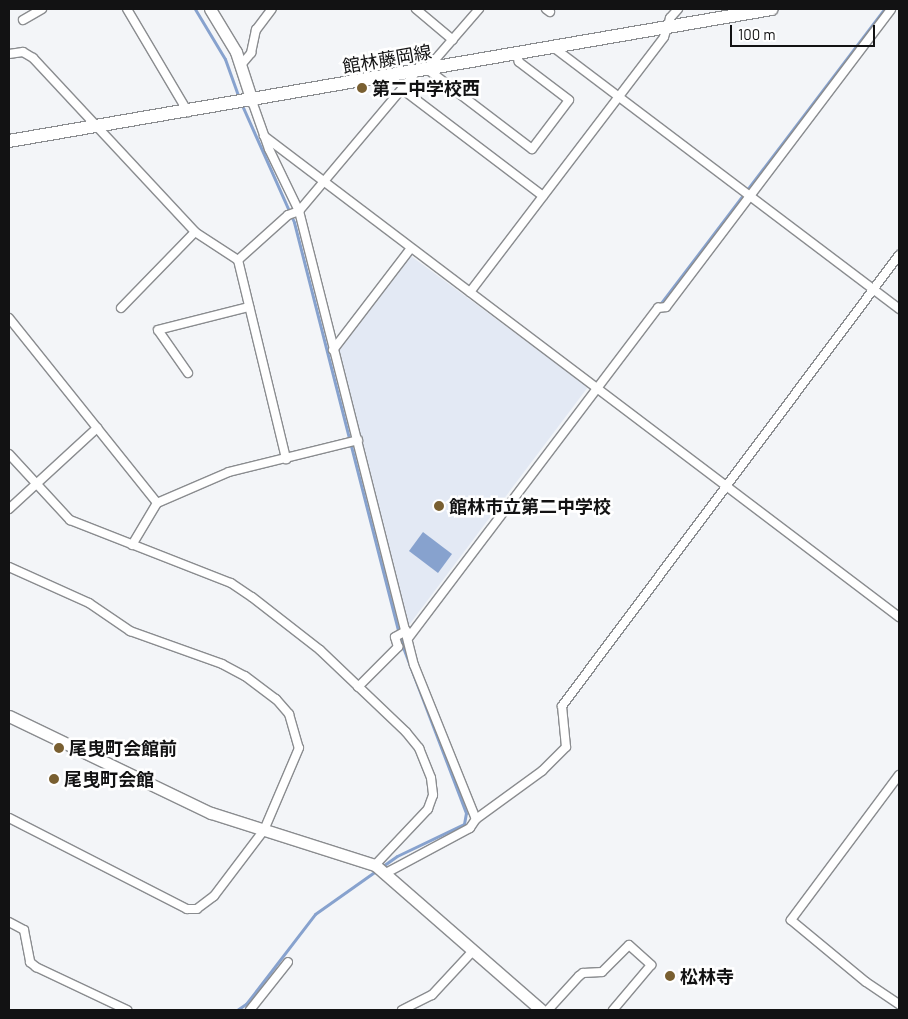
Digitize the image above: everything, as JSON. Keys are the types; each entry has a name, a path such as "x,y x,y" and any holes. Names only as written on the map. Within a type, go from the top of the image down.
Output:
{"main road":[{"name":"館林藤岡線","path":"9,142 772,9"}],"street":[{"path":"23,20 42,9"},
{"path":"127,9 188,112"},
{"path":"210,9 241,65 264,136 299,211 414,665 476,819"},
{"path":"241,65 251,53 256,30 272,9"},
{"path":"416,9 453,40"},
{"path":"238,260 288,215 299,211 402,89 453,40 479,9"},
{"path":"470,292 664,36 678,9"},
{"path":"358,687 398,647 395,637 407,634 658,308 666,307 891,9"},
{"path":"554,47 618,98 899,309"},
{"path":"9,54 23,52 33,58 195,232 238,260 286,459"},
{"path":"422,70 532,149 569,100 519,62 516,54"},
{"path":"402,89 543,196"},
{"path":"264,136 598,387 899,618"},
{"path":"121,308 195,232"},
{"path":"333,350 411,248"},
{"path":"386,873 470,828 476,819 542,771 566,747 562,706 899,255"},
{"path":"188,373 158,330 249,307"},
{"path":"9,318 157,503"},
{"path":"9,509 97,428"},
{"path":"132,545 157,503 230,472 358,440"},
{"path":"9,454 70,520 230,583 320,650 419,748 432,778 433,795 428,809 375,865"},
{"path":"9,566 89,603 130,631 222,664 276,699 293,721 299,748 264,830 214,896 203,906 187,909 9,818"},
{"path":"9,716 130,777 211,813 375,865 472,952 541,1010"},
{"path":"899,775 791,920 866,982 899,1004"},
{"path":"9,922 24,930 30,962 36,967 127,1010"},
{"path":"548,1010 583,973 602,972 629,945 651,964 613,1010"},
{"path":"402,1010 432,995 472,952"},
{"path":"250,1010 288,962"}],"shaded area":[{"name":"館林市立第二中学校","path":"411,256 588,387 409,625 339,351"}],"water":[{"path":"423,532 452,554 438,573 409,551"}],"waterway":[{"path":"195,9 225,59 239,98"},
{"path":"658,307 884,9"},
{"path":"237,1010 246,1004 315,914 397,856 464,824 466,813 401,642 294,222 241,103"},
{"path":"401,642 502,507"}],"place":[{"name":"第二中学校西","path":"362,88"},
{"name":"館林市立第二中学校","path":"439,506"},
{"name":"尾曳町会館前","path":"59,748"},
{"name":"尾曳町会館","path":"54,779"},
{"name":"松林寺","path":"670,976"}]}
